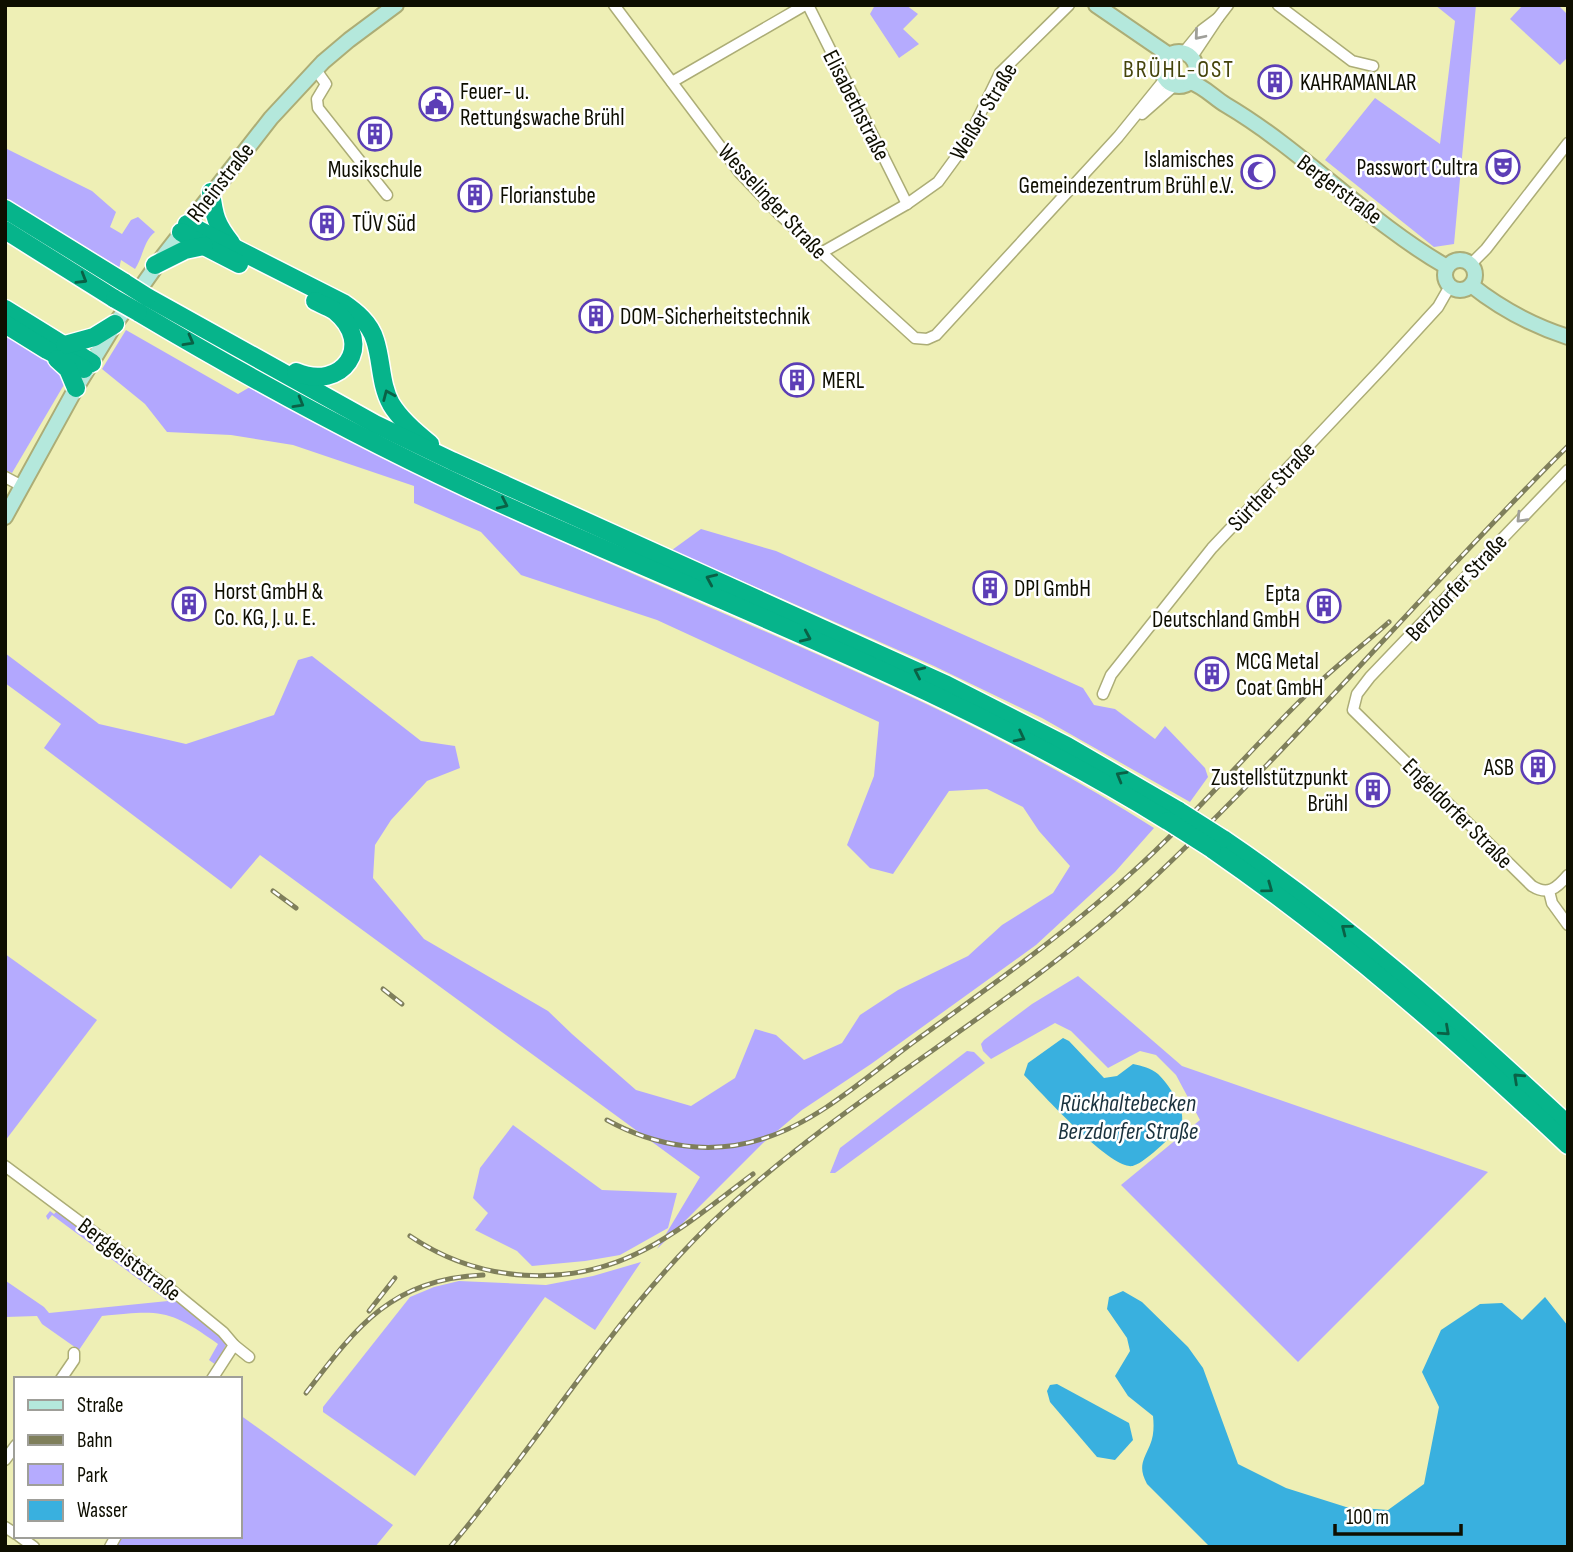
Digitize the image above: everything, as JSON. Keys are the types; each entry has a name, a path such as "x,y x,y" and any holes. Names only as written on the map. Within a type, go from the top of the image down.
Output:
{"highway":[{"path":"211,192 214,217 235,248"},
{"path":"5,209 120,291 320,415 509,508 796,632 964,709 1174,816"},
{"path":"142,305 308,378 328,377 344,368 352,358 355,341 348,327 334,311 204,246 184,228"},
{"path":"184,228 235,248 343,303 361,316 375,338 382,381 392,405 417,434 452,461"},
{"path":"5,230 49,260"},
{"path":"5,237 49,260 120,291"},
{"path":"155,265 185,250 204,246"},
{"path":"5,309 65,345 90,367"},
{"path":"5,324 47,350 90,367"},
{"path":"65,345 94,337 115,324"},
{"path":"228,342 375,424 452,461 947,685 1057,740 1316,905 1386,961 1479,1042 1568,1125"},
{"path":"47,350 68,369 76,388"},
{"path":"1217,844 1384,978 1568,1144"}],"street":[{"name":"Rheinstraße","path":"5,517 76,388 155,265 271,118 316,70 349,40 396,5"},
{"name":"Wesselinger Straße","path":"614,5 740,173 779,214 915,338 927,339 945,326 1133,120 1168,71"},
{"path":"672,82 807,5"},
{"name":"Elisabethstraße","path":"807,5 907,204"},
{"name":"Weißer Straße","path":"821,253 907,204 939,182 965,145 992,87 1002,72 1069,5"},
{"path":"1096,5 1124,26 1182,86 1191,65 1228,5"},
{"path":"1278,5 1352,61 1373,66"},
{"path":"1168,71 1191,65"},
{"name":"Bergerstraße","path":"1191,65 1235,110 1361,206 1447,267"},
{"path":"316,70 326,84 317,99 318,108 387,195"},
{"path":"1471,264 1486,249 1568,143"},
{"path":"1460,259 1471,264 1475,272 1471,285 1460,290 1450,286 1445,277 1447,267 1460,259"},
{"path":"1471,285 1531,324 1568,337"},
{"name":"Sürther Straße","path":"1102,694 1111,675 1212,548 1438,307 1450,286"},
{"name":"Berzdorfer Straße","path":"1353,710 1357,694 1370,677 1568,470"},
{"path":"5,477 22,486"},
{"name":"Engeldorfer Straße","path":"1353,710 1532,886 1549,891"},
{"path":"1568,875 1559,886 1549,891 1552,903 1568,925"},
{"name":"Berggeiststraße","path":"5,1166 174,1292 249,1357"},
{"path":"213,1377 234,1345"},
{"path":"62,1377 74,1360 74,1353"}],"green space":[{"path":"875,5 906,5 918,14 903,29 919,44 899,58 870,14"},
{"path":"1435,5 1476,5 1454,244 1434,247 1325,160 1375,98 1440,144 1455,21"},
{"path":"1523,5 1558,5 1568,15 1568,57 1560,65 1510,19"},
{"path":"5,148 92,191 116,212 110,227 122,234 131,220 138,217 155,232 148,239 135,269 121,260 119,269 5,201"},
{"path":"5,328 63,367 65,383 12,473 5,470"},
{"path":"5,954 97,1020 5,1141"},
{"path":"1078,976 1182,1066 1488,1172 1298,1362 1121,1185 1200,1120 1176,1075 1156,1055 1140,1051 1108,1068 1071,1031 1055,1023 991,1059 983,1051 981,1044 984,1040 1032,1004"},
{"path":"967,1051 974,1052 985,1063 835,1173 830,1173 840,1148"},
{"path":"513,1125 602,1190 677,1193 668,1228 620,1255 532,1266 517,1251 475,1230 488,1213 473,1198 480,1168"},
{"path":"50,1211 54,1214 57,1211 202,1318 227,1343 216,1365 209,1360 218,1344 188,1324 164,1315 138,1313 102,1316 79,1350 42,1324 37,1316 5,1317 6,1281 49,1313 168,1301 52,1215 48,1220 46,1216"},
{"path":"641,1262 595,1330 545,1297 415,1476 323,1412 323,1407 410,1297 459,1281 546,1285 593,1276"},
{"path":"242,1416 393,1525 375,1547 113,1547 119,1538 242,1538"}],"shaded area":[{"path":"126,330 238,394 250,387 542,532 967,724 1093,791 1154,828 1115,872 1036,945 871,1064 802,1110 763,1143 657,1249 700,1177 260,855 231,889 44,748 61,724 5,683 5,653 99,724 186,744 274,715 298,660 312,656 421,741 455,746 460,768 427,781 391,820 375,845 373,878 424,939 548,1011 636,1090 691,1106 735,1078 755,1029 776,1035 804,1060 842,1043 860,1015 898,990 968,956 1002,925 1053,893 1070,866 1039,831 1023,807 987,789 949,791 893,874 870,868 847,845 874,776 879,722 657,620 521,575 481,532 414,503 414,486 293,445 231,435 167,432 145,404 102,369"},
{"path":"701,529 776,551 1083,688 1094,705 1115,709 1155,739 1165,726 1205,768 1208,777 1190,802 1042,718 934,666 672,550"}],"water":[{"name":"Rückhaltebecken Berzdorfer Straße","path":"1063,1038 1104,1078 1117,1076 1133,1064 1158,1074 1175,1096 1182,1116 1180,1126 1140,1163 1125,1165 1101,1150 1024,1075 1028,1063"},
{"path":"1123,1291 1142,1302 1188,1347 1203,1368 1238,1464 1286,1488 1346,1507 1388,1510 1424,1484 1439,1407 1422,1372 1441,1330 1480,1304 1502,1303 1522,1320 1545,1297 1568,1326 1568,1547 1210,1547 1144,1478 1142,1464 1152,1438 1153,1416 1128,1396 1115,1376 1130,1351 1127,1338 1107,1309 1109,1297"},
{"path":"1057,1384 1129,1423 1133,1440 1115,1460 1097,1457 1050,1402 1047,1391 1050,1385"}],"railway":[{"path":"450,1547 616,1331 686,1248 775,1167 827,1126 1043,971 1145,886 1254,779 1568,446"},
{"path":"607,1120 645,1137 665,1142 684,1146 725,1147 765,1138 824,1109 1024,961 1103,898 1151,855 1312,689 1389,622"},
{"path":"273,891 296,908"},
{"path":"383,989 402,1004"},
{"path":"410,1236 465,1264 495,1271 525,1275 586,1271 615,1263 658,1242 753,1174"},
{"path":"306,1393 360,1327 400,1296 451,1278 483,1275"},
{"path":"369,1311 395,1278"}],"place":[{"name":"KAHRAMANLAR","path":"1275,82"},
{"name":"Feuer- u. Rettungswache Brühl","path":"436,104"},
{"name":"Musikschule","path":"375,134"},
{"name":"Passwort Cultra","path":"1503,167"},
{"name":"Islamisches Gemeindezentrum Brühl e.V.","path":"1258,172"},
{"name":"Florianstube","path":"475,195"},
{"name":"TÜV Süd","path":"327,223"},
{"name":"DOM-Sicherheitstechnik","path":"596,316"},
{"name":"MERL","path":"797,380"},
{"name":"DPI GmbH","path":"990,588"},
{"name":"Horst GmbH & Co. KG, J. u. E.","path":"189,604"},
{"name":"Epta Deutschland GmbH","path":"1324,606"},
{"name":"MCG Metal Coat GmbH","path":"1212,674"},
{"name":"ASB","path":"1538,767"},
{"name":"Zustellstützpunkt Brühl","path":"1373,790"}],"district":[{"name":"BRÜHL-OST","path":"1179,69"}]}
